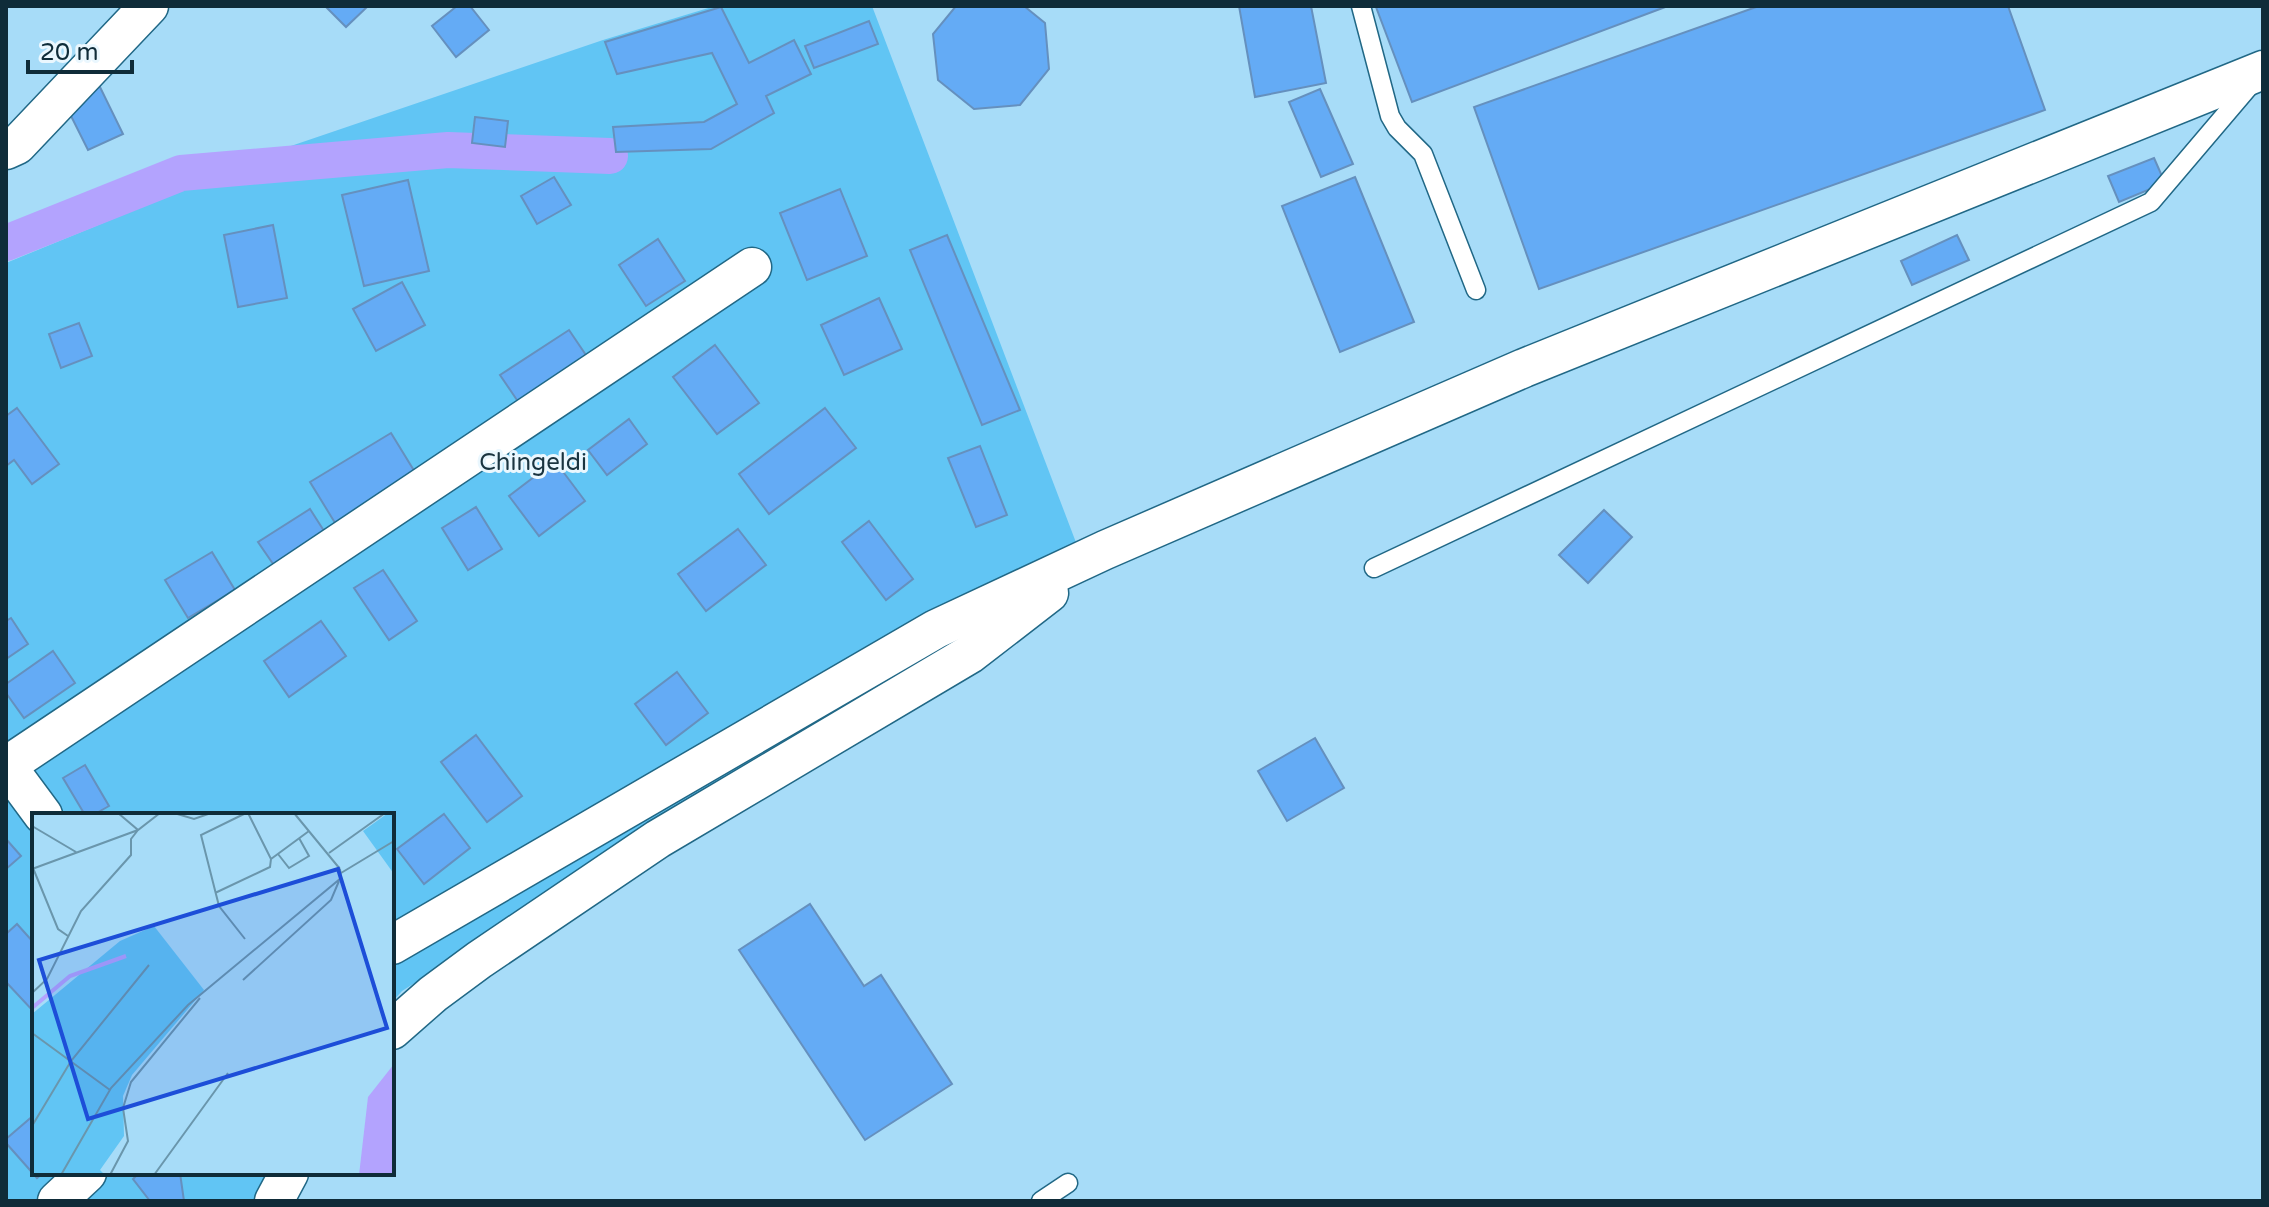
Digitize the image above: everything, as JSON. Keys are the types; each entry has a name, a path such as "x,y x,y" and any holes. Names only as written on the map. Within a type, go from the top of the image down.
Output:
{"street":[{"path":"6,150 17,145 149,6"},
{"path":"394,944 936,629 1105,550 1524,368 2263,70"},
{"path":"41,813 6,766 752,267"},
{"path":"394,1028 479,960 658,839 970,654 1105,550"},
{"path":"57,1201 85,1175"},
{"path":"274,1201 288,1175"}],"lane":[{"path":"1361,6 1390,116 1397,128 1423,154 1476,290"},
{"path":"1374,568 2151,202 2263,70"},
{"path":"1041,1201 1068,1183"}],"green space":[{"name":"Chingeldi","path":"715,6 872,6 1080,553 970,632 402,991 394,1000 394,813 32,813 32,1175 272,1175 262,1201 6,1201 6,263 285,148 603,40"}],"building":[{"path":"325,6 368,6 346,27"},
{"path":"457,6 470,6 489,30 456,57 432,26"},
{"path":"956,6 1024,6 1045,23 1049,69 1020,105 974,109 938,80 933,34"},
{"path":"1239,6 1311,6 1326,83 1255,97"},
{"path":"1378,6 1668,6 1412,102"},
{"path":"1759,6 2008,6 2045,110 1539,289 1474,107"},
{"path":"721,7 749,63 794,40 811,74 766,96 774,113 711,149 616,152 613,127 704,122 737,104 712,53 617,74 605,42"},
{"path":"869,21 878,44 814,68 805,46"},
{"path":"98,83 123,134 88,150 63,100"},
{"path":"1320,89 1353,164 1321,177 1289,102"},
{"path":"475,117 508,121 505,147 472,143"},
{"path":"2154,158 2165,183 2119,202 2108,176"},
{"path":"554,177 571,205 537,224 521,196"},
{"path":"1355,177 1414,322 1340,352 1282,206"},
{"path":"408,180 429,271 364,286 342,195"},
{"path":"840,189 867,256 807,280 780,213"},
{"path":"273,225 287,298 238,307 224,235"},
{"path":"947,235 1020,410 982,425 910,250"},
{"path":"1957,235 1969,260 1912,285 1901,261"},
{"path":"658,239 685,281 646,306 619,265"},
{"path":"402,282 425,325 376,351 353,309"},
{"path":"879,298 902,349 844,375 821,325"},
{"path":"79,323 92,356 61,368 49,334"},
{"path":"569,330 592,364 523,409 500,375"},
{"path":"715,345 759,403 717,434 673,377"},
{"path":"17,408 59,464 32,484 14,460 6,466 6,416"},
{"path":"825,408 856,448 769,514 739,474"},
{"path":"629,419 647,444 607,475 588,450"},
{"path":"391,433 421,482 340,531 310,482"},
{"path":"980,446 1007,515 976,527 948,458"},
{"path":"555,461 585,501 539,536 509,496"},
{"path":"476,507 502,549 468,570 442,528"},
{"path":"310,509 333,545 282,577 258,542"},
{"path":"1604,510 1632,537 1588,583 1559,555"},
{"path":"869,521 913,579 886,600 842,542"},
{"path":"738,529 766,565 706,611 678,574"},
{"path":"212,552 235,590 188,618 165,580"},
{"path":"383,570 417,621 389,640 354,588"},
{"path":"11,618 28,644 6,659 6,621"},
{"path":"321,621 346,656 289,697 264,661"},
{"path":"53,651 75,683 24,718 6,693 6,684"},
{"path":"677,672 708,713 666,745 635,704"},
{"path":"476,735 522,796 487,822 441,762"},
{"path":"1315,738 1344,788 1287,821 1258,771"},
{"path":"85,765 109,806 97,813 84,813 63,778"},
{"path":"444,814 470,848 424,884 397,849"},
{"path":"6,839 21,856 6,869"},
{"path":"810,904 864,986 881,975 952,1084 865,1140 739,950"},
{"path":"17,924 32,941 32,1010 6,982 6,934"},
{"path":"32,1117 32,1172 6,1143 6,1139"},
{"path":"137,1175 180,1175 184,1201 150,1201 133,1179"}],"waterway":[{"path":"6,243 181,173 448,150 610,156"}]}
